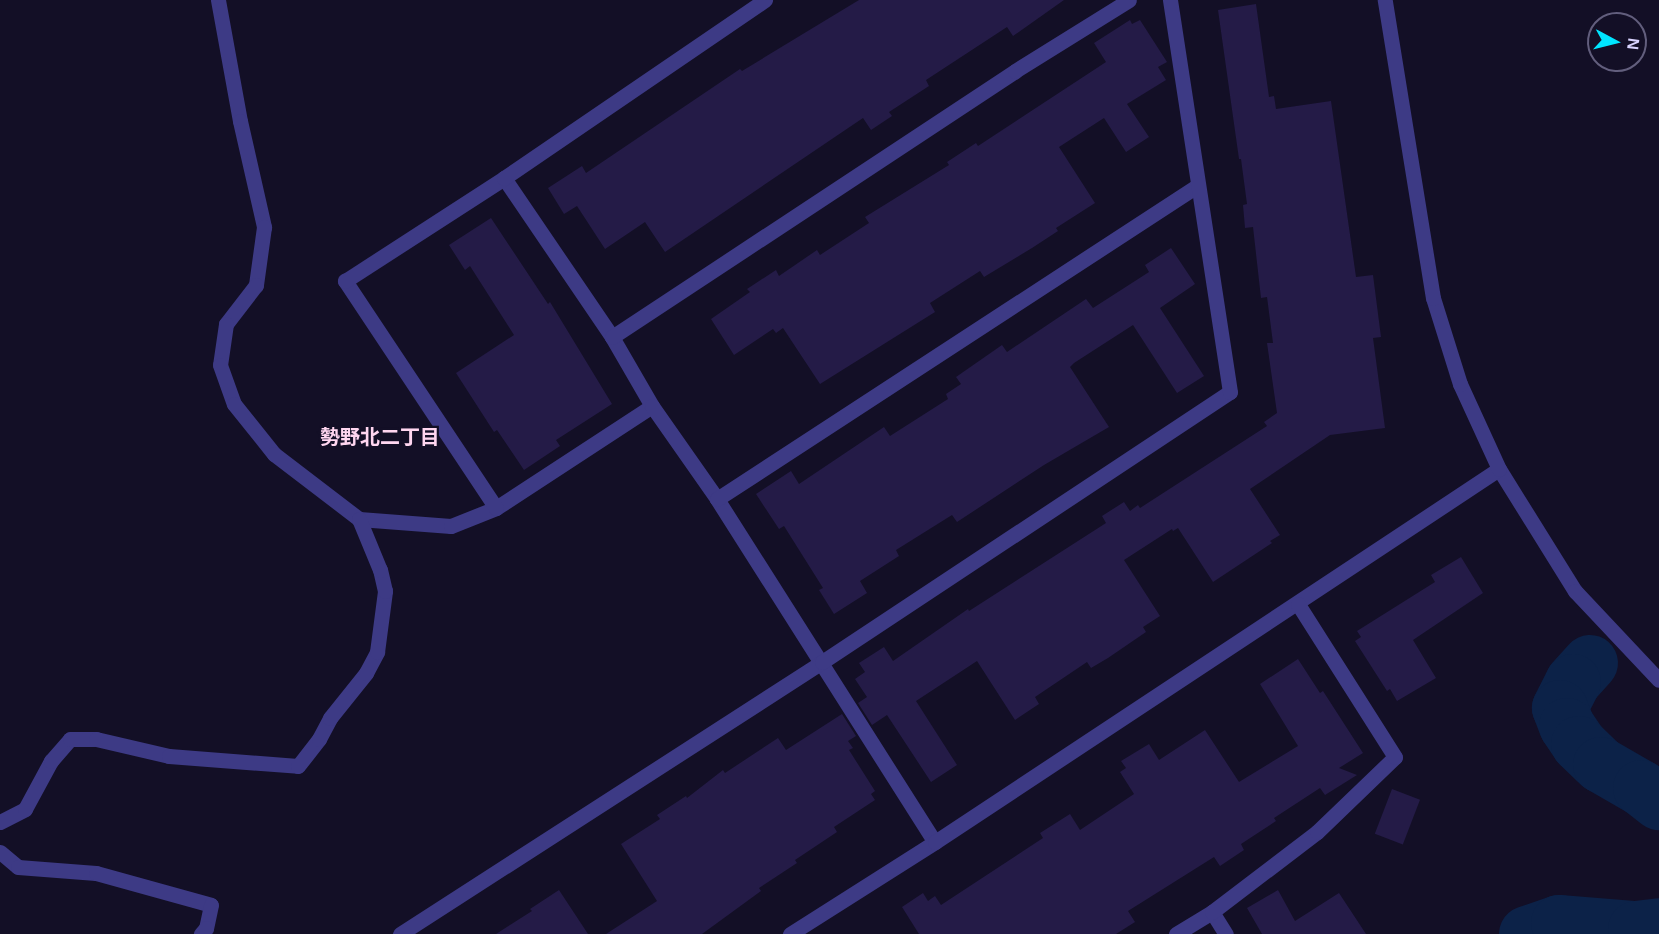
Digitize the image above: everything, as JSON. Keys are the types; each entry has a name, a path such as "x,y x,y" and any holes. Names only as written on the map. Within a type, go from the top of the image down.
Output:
{"street":[{"path":"0,822 25,809 51,761 70,739 96,739 169,756 298,766 319,739 330,717 366,672 377,652 385,591 380,570 359,519 274,454 234,404 220,365 226,324 256,285 264,227 240,121 218,0"},
{"path":"496,508 345,281 504,178 765,0"},
{"path":"612,337 1016,71 1129,0"},
{"path":"400,934 822,662 1230,393 1170,0"},
{"path":"1385,0 1433,298 1460,384 1499,469 1575,591 1659,680"},
{"path":"504,178 612,337 652,406 717,499 935,842"},
{"path":"717,499 1197,186"},
{"path":"359,519 451,526 496,508 652,406"},
{"path":"790,934 935,842 1298,604 1499,469"},
{"path":"1176,934 1212,912 1317,832 1395,757 1298,604"},
{"path":"0,852 18,867 96,873 211,905 206,928 201,934"},
{"path":"1212,912 1226,934"}],"building":[{"path":"859,0 1064,0 1013,36 1007,27 926,80 929,86 889,112 892,116 871,130 863,118 665,252 645,222 605,249 577,206 564,214 548,188 582,166 586,173 740,69 742,71"},
{"path":"1256,4 1269,97 1274,96 1276,109 1331,101 1356,277 1373,275 1381,337 1373,338 1385,428 1330,435 1250,489 1280,535 1270,541 1272,543 1213,582 1178,528 1173,531 1172,529 1124,560 1160,616 1143,627 1146,632 1108,658 1091,668 1087,662 1035,697 1039,704 1015,720 977,661 916,701 957,765 931,782 887,715 872,725 858,703 867,697 855,679 865,672 859,663 884,647 893,661 968,609 969,611 1106,523 1102,516 1124,502 1130,511 1138,505 1140,508 1267,426 1264,422 1277,413 1267,343 1273,343 1267,297 1261,298 1253,227 1245,228 1243,205 1247,204 1218,10"},
{"path":"1130,20 1132,24 1140,20 1167,62 1158,67 1166,80 1127,104 1149,137 1126,152 1104,118 1059,147 1095,203 1056,228 1058,231 1032,248 984,277 980,271 930,303 935,312 820,384 783,328 776,333 773,329 734,355 711,319 750,292 747,289 776,270 779,276 817,250 820,255 869,223 865,217 949,165 947,162 976,143 978,146 1106,62 1094,43"},
{"path":"491,218 548,304 550,302 612,404 556,440 560,446 524,470 497,430 494,432 456,373 514,335 470,266 465,270 449,245"},
{"path":"1171,248 1195,284 1160,308 1204,376 1177,393 1133,325 1070,367 1109,427 1044,465 957,522 952,515 896,550 899,556 860,581 867,593 834,614 819,590 823,588 784,526 779,529 756,494 791,471 799,484 884,427 890,436 948,399 946,394 961,384 956,377 1002,345 1007,352 1086,299 1093,308 1149,272 1145,265"},
{"path":"1461,557 1483,593 1413,640 1436,678 1397,701 1390,689 1387,691 1355,641 1361,637 1357,631 1435,582 1431,575"},
{"path":"1298,659 1320,693 1323,691 1363,753 1339,768 1357,775 1325,795 1320,788 1274,818 1276,821 1241,844 1244,850 1220,866 1214,857 1128,911 1135,922 1116,934 919,934 902,907 923,893 928,901 935,896 941,905 1043,838 1040,833 1070,814 1080,830 1134,794 1120,772 1126,768 1121,761 1149,744 1159,760 1205,730 1239,782 1298,746 1260,684"},
{"path":"842,714 856,736 848,741 853,748 849,750 875,791 871,794 875,800 834,827 837,832 795,860 797,863 759,888 761,891 702,934 606,934 657,901 621,844 660,819 657,815 686,796 687,798 723,770 725,773 778,738 786,750"},
{"path":"1392,789 1420,800 1403,845 1375,834"},
{"path":"559,890 588,934 496,934 532,911 530,909"},
{"path":"1278,890 1295,921 1339,893 1366,934 1262,934 1247,908"}],"waterway":[{"path":"1590,663 1573,682 1560,708 1567,726 1579,744 1601,765 1641,788 1659,802"},
{"path":"1527,934 1559,923 1636,929 1659,926"}],"district":[{"name":"勢野北二丁目","path":"380,437"}]}
